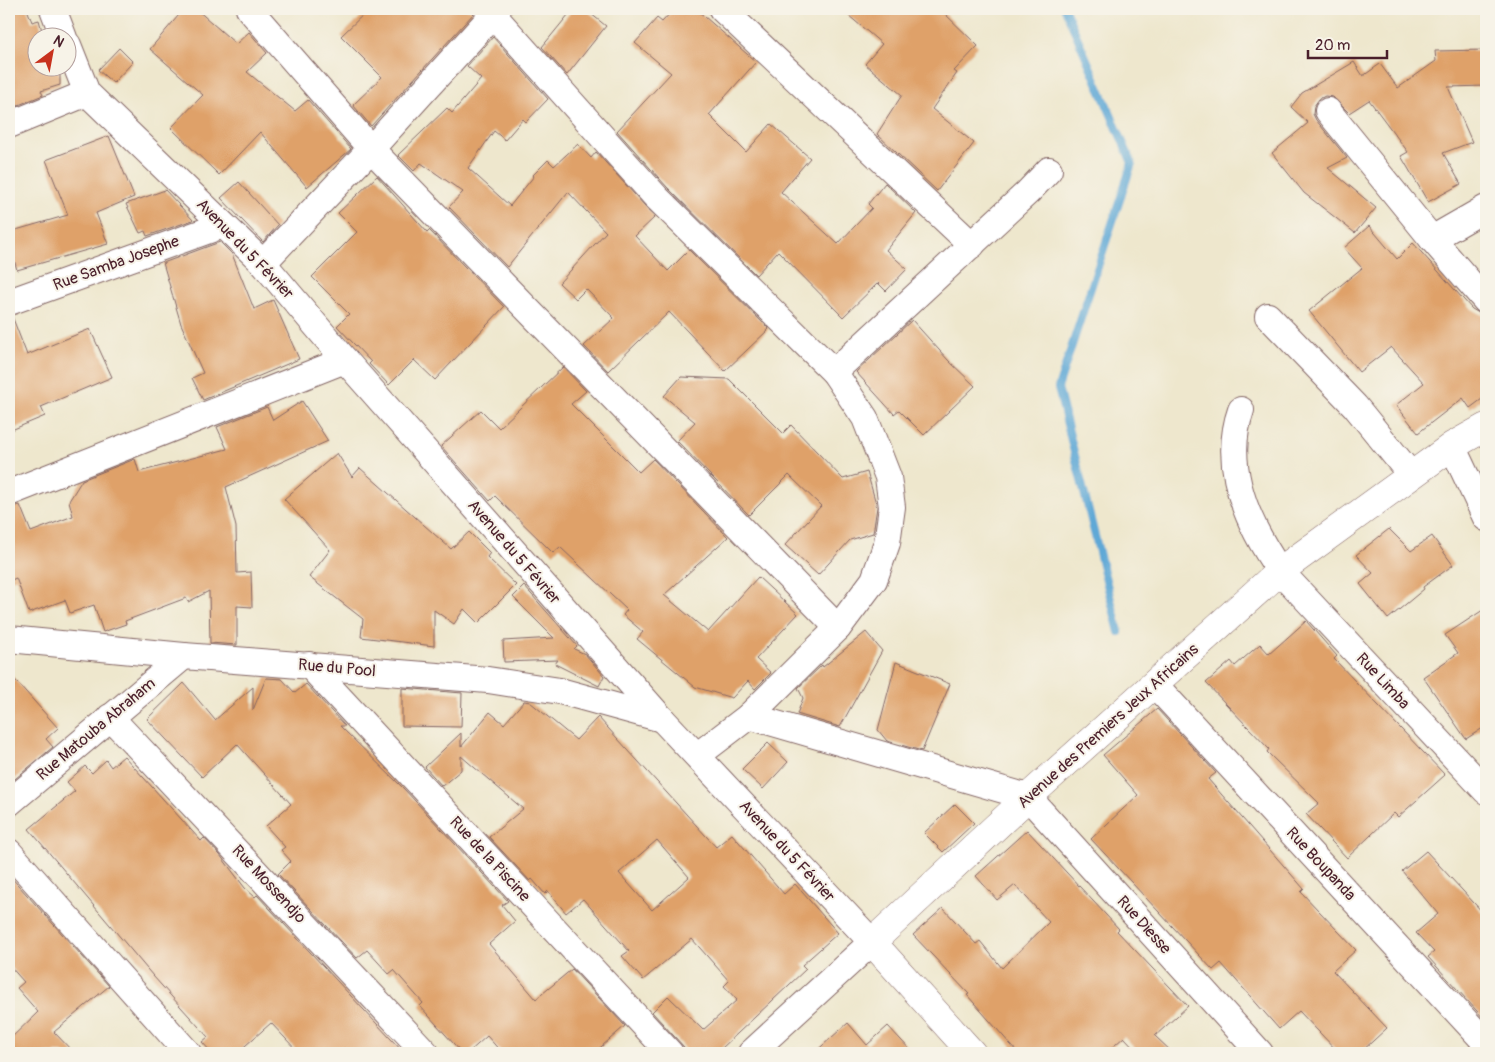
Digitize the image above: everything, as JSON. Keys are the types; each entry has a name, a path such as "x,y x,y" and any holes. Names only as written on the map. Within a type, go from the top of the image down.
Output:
{"street":[{"path":"53,9 60,28"},
{"path":"249,9 371,149 838,628"},
{"path":"722,9 972,245"},
{"path":"263,263 371,149 493,11 656,197 834,372 865,418 888,477 892,507 887,543 874,580 838,628 748,716 698,755"},
{"name":"Avenue du 5 Février","path":"78,70 87,93 263,263 345,360 662,719 698,755 872,942 972,1053"},
{"path":"9,125 87,93"},
{"path":"1328,111 1432,239 1486,301"},
{"path":"834,372 972,245 1049,170"},
{"path":"1432,239 1486,208"},
{"name":"Rue Samba Josephe","path":"9,302 223,225"},
{"path":"1268,316 1355,406 1411,475"},
{"path":"9,493 345,360"},
{"name":"Rue Limba","path":"1241,410 1234,436 1236,478 1250,522 1261,544 1280,571 1486,791"},
{"name":"Avenue des Premiers Jeux Africains","path":"751,1053 1028,797 1280,571 1452,446 1486,427"},
{"path":"1452,446 1486,518"},
{"name":"Rue du Pool","path":"9,639 184,656 488,680 551,689 662,719"},
{"name":"Rue Matouba Abraham","path":"9,802 184,656"},
{"name":"Rue de la Piscine","path":"309,665 670,1053"},
{"name":"Rue Boupanda","path":"1155,685 1486,1043"},
{"path":"748,716 1028,797"},
{"name":"Rue Mossendjo","path":"110,717 426,1053"},
{"name":"Rue Diesse","path":"1028,797 1260,1053"},
{"path":"9,852 188,1053"}],"building":[{"path":"9,9 27,9 32,22 39,20 41,28 28,28 28,78 60,78 60,85 41,91 43,95 9,109"},
{"path":"184,9 196,9 236,44 249,32 267,53 247,72 295,111 308,100 351,149 307,187 260,132 219,175 171,128 203,95 150,49"},
{"path":"369,9 470,9 474,13 371,126 353,105 382,77 341,36"},
{"path":"573,9 585,9 606,26 567,75 542,47"},
{"path":"674,9 696,9 756,62 709,115 746,152 771,124 810,158 781,192 838,244 872,208 868,204 885,183 916,213 886,250 907,269 886,291 878,283 843,317 778,251 756,275 667,187 617,131 671,73 635,43 657,18 662,22"},
{"path":"841,9 940,9 978,46 954,71 957,73 932,109 974,143 937,191 877,134 902,95 865,64 882,44"},
{"path":"493,37 548,99 526,122 523,119 505,140 494,131 468,168 510,206 533,175 548,160 554,166 578,144 591,158 596,152 655,217 635,236 668,271 689,250 769,329 725,371 669,312 608,371 584,346 614,318 586,289 576,299 559,283 606,232 568,192 507,267 449,207 463,192 421,163 414,171 398,155 447,108 452,113 481,79 467,66"},
{"path":"119,48 133,62 113,83 98,70"},
{"path":"1486,50 1486,86 1448,87 1472,142 1443,153 1461,184 1428,202 1401,156 1408,152 1369,100 1349,113 1333,97 1325,96 1319,99 1314,106 1313,114 1347,158 1328,168 1376,208 1355,233 1304,193 1272,153 1308,123 1291,107 1302,93 1354,62 1363,76 1380,64 1398,88 1436,61 1435,51"},
{"path":"109,136 134,197 96,213 108,244 17,270 9,242 9,232 68,215 46,160"},
{"path":"377,176 427,232 429,230 504,307 435,380 414,360 389,385 369,364 371,362 337,326 349,314 312,277 357,232 338,213"},
{"path":"239,182 278,225 263,242 221,198"},
{"path":"165,190 193,220 147,236 145,231 140,233 126,204"},
{"path":"1369,226 1397,259 1413,243 1472,309 1486,317 1486,396 1470,408 1463,398 1418,433 1396,405 1424,383 1391,347 1359,372 1309,311 1362,268 1344,248"},
{"path":"220,242 232,254 254,309 273,300 299,359 203,400 192,378 203,373 181,324 163,263"},
{"path":"12,316 27,355 90,329 112,377 41,407 45,416 9,431 9,317"},
{"path":"912,320 948,360 975,386 924,435 899,410 894,414 856,372"},
{"path":"563,367 586,391 571,404 639,472 653,459 728,537 664,595 708,632 758,577 798,614 756,659 771,673 755,689 748,681 732,698 695,687 637,639 643,632 623,615 627,610 560,547 553,553 495,496 490,501 441,446 481,410 499,428"},
{"path":"681,377 729,379 783,433 791,425 843,479 867,472 877,507 873,533 850,540 818,575 785,545 821,506 789,475 749,515 677,441 695,422 664,396"},
{"path":"302,401 328,441 226,487 236,527 237,573 251,572 252,607 237,606 237,645 210,643 209,591 188,602 186,598 125,621 126,624 103,632 94,605 70,613 65,600 29,613 16,578 9,581 9,508 20,505 31,532 73,516 69,501 82,480 135,459 139,472 227,449 217,427 267,407 273,420"},
{"path":"337,453 352,477 360,468 451,549 469,532 490,553 487,557 516,585 478,623 464,609 454,624 434,610 434,646 361,637 363,619 309,577 330,550 284,499"},
{"path":"1389,529 1411,551 1432,536 1453,565 1423,587 1424,589 1388,619 1360,584 1373,573 1356,555"},
{"path":"524,586 577,646 574,649 585,654 604,676 599,686 555,664 558,660 504,662 503,641 554,638 513,597"},
{"path":"1486,608 1486,726 1466,739 1423,677 1458,653 1445,635"},
{"path":"1306,621 1337,656 1334,659 1445,775 1398,817 1394,813 1347,858 1306,814 1319,803 1267,752 1269,749 1206,683 1231,661 1235,666 1260,644 1269,654"},
{"path":"866,632 882,651 840,727 797,714 803,698 798,688 822,665 823,667"},
{"path":"896,662 950,684 922,751 887,741 878,730"},
{"path":"9,673 58,728 46,739 53,747 9,784"},
{"path":"266,678 282,679 295,693 306,684 345,726 340,726 403,788 508,901 502,905 515,921 489,944 536,999 572,969 625,1026 594,1053 502,1053 487,1036 468,1053 462,1053 420,1006 423,1003 394,970 389,974 367,950 357,958 278,874 291,861 281,850 285,847 266,826 291,804 237,744 202,777 147,719 184,683 215,720 253,687 253,710"},
{"path":"402,688 462,693 461,727 402,726"},
{"path":"524,701 530,702 576,740 598,717 716,847 732,834 784,894 795,884 838,933 802,965 806,969 721,1049 726,1053 685,1053 684,1047 652,1012 668,996 703,1030 737,1000 724,986 729,981 692,939 643,980 622,956 629,951 583,899 566,913 548,891 545,894 532,879 530,881 489,837 523,809 461,756 461,770 442,786 425,767 461,733 461,747 490,712 504,724","holes":["657,840 689,877 652,910 619,873"]},
{"path":"1157,709 1216,773 1208,779 1304,889 1301,892 1356,950 1333,971 1387,1028 1360,1053 1339,1053 1299,1011 1279,1029 1221,963 1213,970 1091,839 1138,795 1103,755"},
{"path":"768,743 788,762 763,789 742,769"},
{"path":"124,756 201,841 204,838 220,855 245,888 255,897 257,895 404,1053 299,1053 271,1023 237,1053 212,1053 202,1042 208,1037 153,976 29,829 75,791 67,782 85,766 92,773 106,760 111,767"},
{"path":"955,804 974,823 943,852 924,833"},
{"path":"1027,830 1119,929 1117,931 1188,1006 1155,1036 1173,1053 1139,1053 1124,1037 1106,1053 1018,1053 967,995 969,994 913,935 943,908 976,944 980,941 1002,968 1049,922 1015,885 997,900 976,876"},
{"path":"1426,851 1486,916 1486,1021 1428,957 1434,952 1416,933 1438,914 1402,871"},
{"path":"9,875 109,986 54,1032 74,1053 9,1053 9,1040 38,1012 17,988 24,982 9,965"},
{"path":"848,1023 867,1045 888,1026 913,1053 814,1053"}],"waterway":[{"path":"1065,9 1132,163 1058,388 1119,632"}]}
